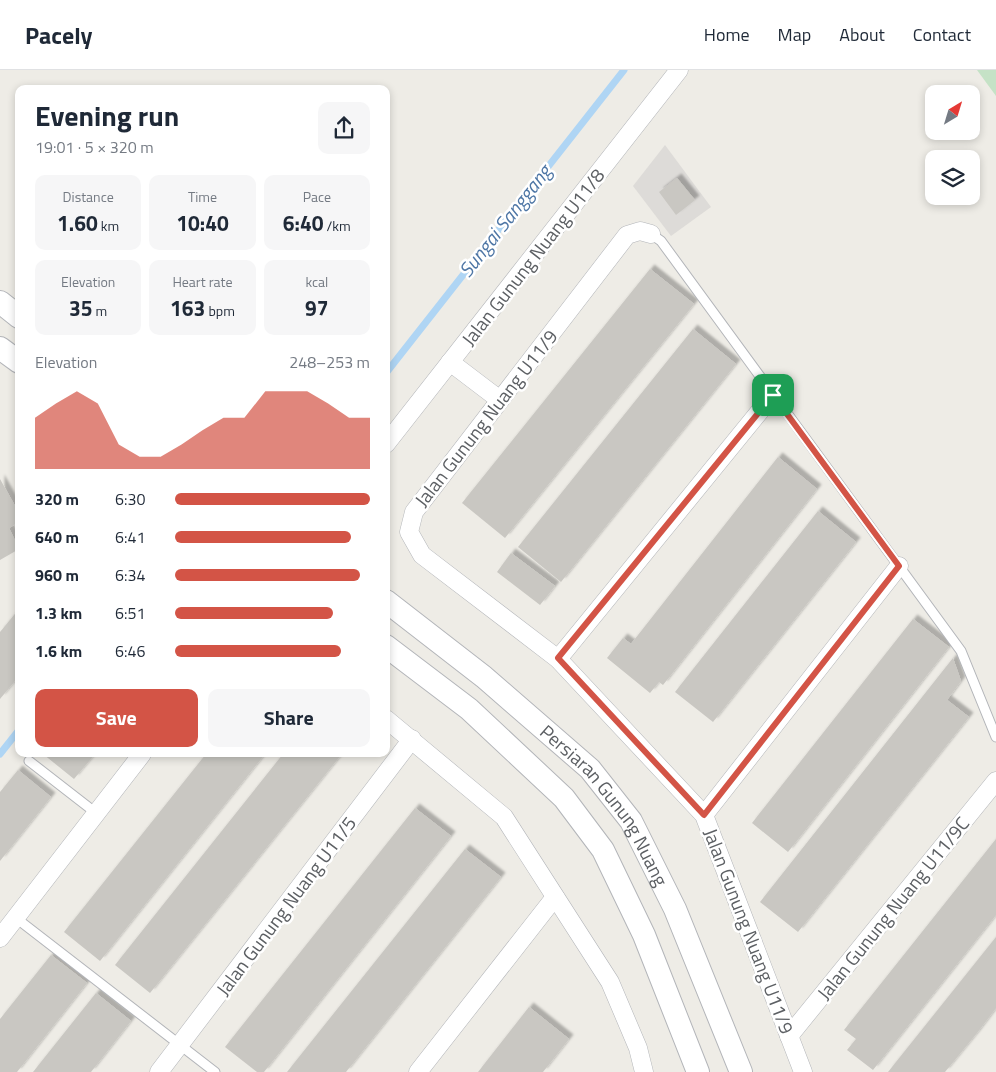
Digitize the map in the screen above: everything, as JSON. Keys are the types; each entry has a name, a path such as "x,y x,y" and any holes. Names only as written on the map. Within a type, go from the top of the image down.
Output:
{"street":[{"name":"Jalan Gunung Nuang U11/8","path":"390,439 679,70"},
{"name":"Jalan Gunung Nuang U11/9","path":"651,234 640,231 627,235 414,512 409,532 422,555 558,658 704,815 804,1072"},
{"path":"0,302 15,314"},
{"path":"450,362 500,400"},
{"path":"558,658 773,395"},
{"path":"704,815 899,566"},
{"name":"Persiaran Gunung Nuang","path":"390,604 484,677 590,769 631,821 675,909 741,1072"},
{"name":"Persiaran Gunung Nuang","path":"390,649 469,710 564,798 603,850 644,935 698,1072"},
{"path":"390,722 504,817 610,982 638,1048 644,1072"},
{"name":"Jalan Gunung Nuang U11/5","path":"159,1072 412,739"},
{"path":"0,938 140,757"},
{"name":"Jalan Gunung Nuang U11/9C","path":"790,1036 996,780"},
{"path":"418,1072 555,897"}],"lane":[{"path":"651,234 661,241 961,651 996,737"},
{"path":"30,761 96,813"},
{"path":"16,918 215,1072"}],"shaded area":[{"path":"665,145 711,207 671,236 633,186"}],"green space":[{"path":"977,70 996,70 996,96"}],"building":[{"path":"677,178 695,200 676,215 659,192"},
{"path":"650,269 694,304 505,538 462,503"},
{"path":"693,329 736,364 561,582 518,547"},
{"path":"778,457 817,489 663,685 659,682 650,693 607,658 623,638 631,644"},
{"path":"0,479 15,506 15,524 9,528 15,541 15,551 0,560"},
{"path":"818,511 856,542 713,722 675,692"},
{"path":"511,553 555,586 540,605 497,572"},
{"path":"15,614 15,681 0,699 0,632"},
{"path":"913,619 949,647 788,852 752,823"},
{"path":"953,658 961,681 947,700 969,717 798,932 760,902"},
{"path":"47,757 92,757 74,779"},
{"path":"204,757 263,757 100,961 64,932"},
{"path":"281,757 339,757 150,993 115,965"},
{"path":"18,770 51,797 0,861 0,792"},
{"path":"415,808 451,836 264,1072 257,1072 225,1047"},
{"path":"996,839 996,915 873,1070 847,1050 856,1039 844,1030"},
{"path":"465,849 501,877 346,1072 287,1072"},
{"path":"996,937 996,1008 977,1033 945,1072 888,1072"},
{"path":"51,955 87,983 17,1072 0,1072 0,1019"},
{"path":"96,993 131,1021 91,1072 33,1072"},
{"path":"529,1007 569,1039 543,1072 478,1072"}],"waterway":[{"name":"Sungai Sanggang","path":"390,368 624,70"},
{"name":"Sungai Sanggang","path":"0,754 15,735"}],"route":[{"path":"773,395 899,566 704,815 558,658 773,395"}]}
